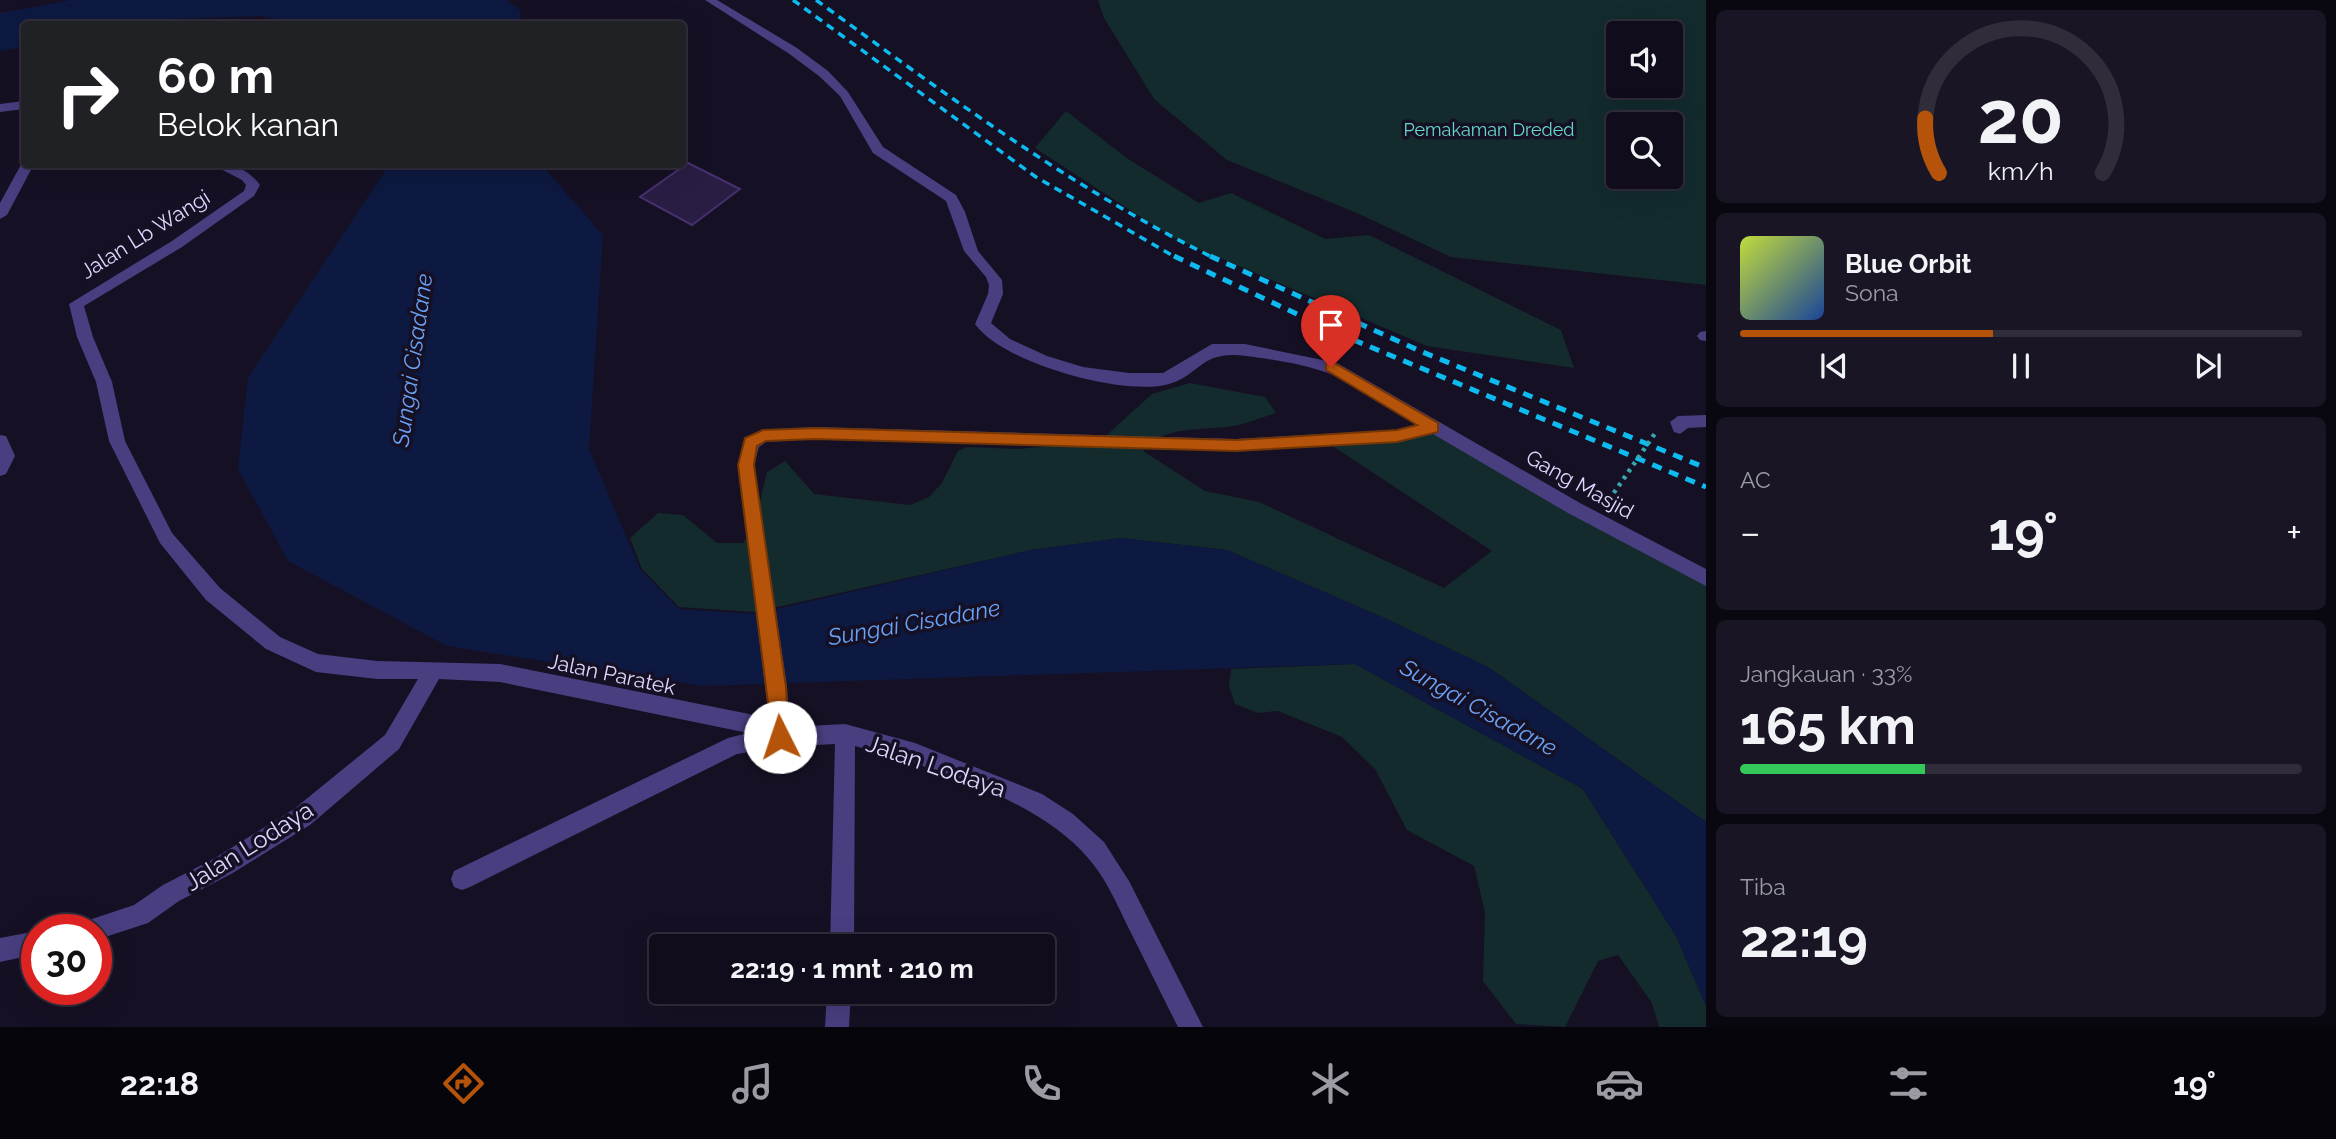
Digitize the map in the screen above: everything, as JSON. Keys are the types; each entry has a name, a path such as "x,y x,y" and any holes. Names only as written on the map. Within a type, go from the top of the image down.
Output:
{"street":[{"name":"Gang Masjid","path":"710,0 737,19 809,58 849,99 875,146 894,164 948,194 971,254 996,280 997,293 986,310 984,324 1005,343 1042,360 1083,373 1129,379 1166,379 1212,350 1245,350 1331,367 1574,508 1706,578"},
{"path":"0,107 21,104"},
{"path":"0,215 26,168"},
{"name":"Jalan Lb Wangi","path":"226,168 247,177 253,185 249,193 177,244 76,304 85,337 104,382 117,441 166,538 213,594 273,643 316,663 377,670 434,670"},
{"path":"1680,428 1678,422 1706,421"},
{"path":"779,733 777,687 746,465 751,443 763,436 815,433 1088,442 1126,440 1236,446 1397,436 1433,428"},
{"path":"0,440 7,456 0,469"},
{"name":"Jalan Paratek","path":"434,670 500,673 779,733"},
{"name":"Jalan Lodaya","path":"112,924 140,915 171,893 302,817 391,742 434,670"},
{"name":"Jalan Lodaya","path":"462,879 735,745 779,733 845,734 915,753 1035,801 1065,822 1096,850 1121,889 1191,1027"},
{"path":"842,934 845,734"},
{"path":"0,950 21,945"},
{"path":"837,1027 838,1004"}],"path":[{"name":"Gang Masjid","path":"1609,500 1656,432"}],"green space":[{"name":"Pemakaman Dreded","path":"1098,0 1706,0 1706,285 1451,257 1357,213 1227,160 1154,99 1104,18"},
{"path":"1066,111 1128,159 1199,203 1231,193 1325,239 1369,235 1561,330 1574,368 1427,346 1173,238 1035,148"},
{"path":"1190,383 1265,397 1276,413 1238,425 1174,432 1152,442 1143,451 1205,491 1259,502 1444,588 1492,551 1325,441 1433,428 1706,577 1706,822 1488,667 1382,617 1227,550 1121,538 1031,550 755,612 679,607 642,569 630,538 658,513 683,515 717,543 743,543 754,527 767,472 785,461 814,494 910,505 929,497 942,483 958,451 967,447 1018,449 1099,442 1152,394"},
{"path":"1355,664 1583,789 1676,936 1706,1006 1706,1027 1659,1027 1652,1003 1618,955 1598,961 1565,1027 1516,1024 1483,981 1485,912 1474,866 1407,830 1375,769 1342,737 1278,711 1258,713 1235,704 1229,686 1231,669"}],"water":[{"path":"71,0 506,0 520,10 521,21 287,21 261,16 159,21 21,21 21,48 0,51 0,13"},
{"name":"Sungai Cisadane","path":"387,168 545,168 603,235 589,449 640,569 679,609 756,614 1031,550 1121,538 1227,550 1382,617 1488,667 1706,822 1706,1006 1676,936 1583,789 1355,664 701,686 447,646 288,561 238,469 248,377"}],"building":[{"path":"688,163 740,189 692,225 640,197 681,168 686,168"}],"railway":[{"path":"793,0 1036,177 1177,258"},
{"path":"816,0 1009,138 1109,201 1211,256"},
{"path":"1174,256 1337,333 1706,487"},
{"path":"1211,256 1420,351 1706,468"}],"route":[{"path":"780,737 777,687 746,465 751,443 763,436 815,433 1088,442 1126,440 1236,446 1397,436 1433,428 1331,367"}]}
